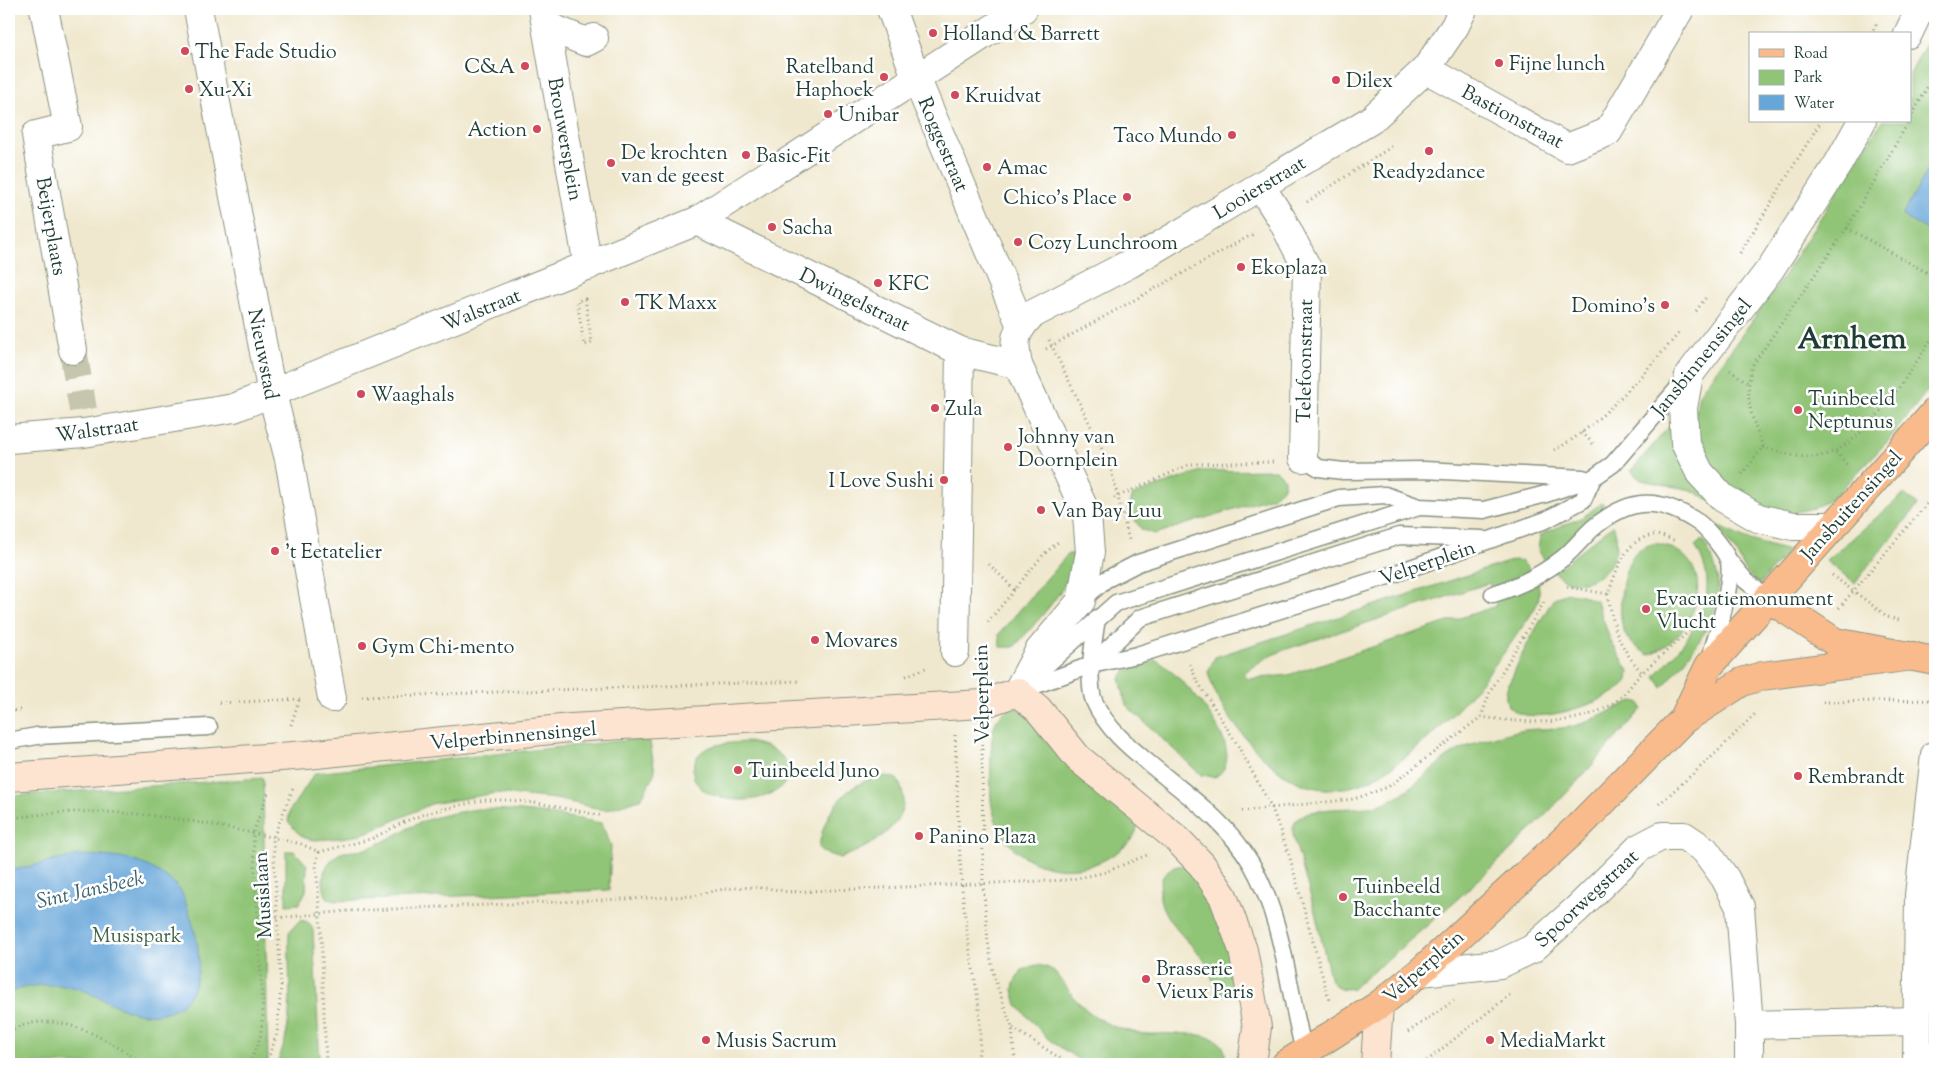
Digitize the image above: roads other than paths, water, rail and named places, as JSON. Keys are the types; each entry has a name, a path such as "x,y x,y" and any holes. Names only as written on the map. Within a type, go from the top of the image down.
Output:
{"main road":[{"name":"Jansbuitensingel","path":"1768,598 1935,412"},
{"path":"1768,598 1819,634 1835,642 1924,658"},
{"name":"Velperplein","path":"1299,1061 1379,1005 1420,972 1578,827 1683,720 1709,666 1768,598"},
{"path":"1683,720 1742,682 1762,676 1924,658"}],"street":[{"name":"Beijerplaats","path":"44,9 68,127 36,135 73,350"},
{"name":"Nieuwstad","path":"198,9 272,394 289,459 332,698"},
{"name":"Roggestraat","path":"891,9 917,80 1029,319"},
{"name":"Walstraat","path":"9,439 84,422 234,408 698,221 917,80 1023,9"},
{"name":"Looierstraat","path":"1029,319 1129,264 1371,120 1426,69 1455,26 1463,9"},
{"name":"Bastionstraat","path":"1426,69 1567,148 1608,132 1680,9"},
{"path":"1909,32 1920,9"},
{"path":"544,16 586,42 594,38"},
{"name":"Brouwersplein","path":"544,16 588,266"},
{"name":"Jansbinnensingel","path":"1689,375 1771,268 1838,164 1861,122"},
{"name":"Telefoonstraat","path":"1261,187 1281,218 1306,268 1303,458"},
{"name":"Dwingelstraat","path":"698,221 960,351 1018,364"},
{"path":"1018,364 1014,338 1029,319"},
{"path":"955,652 960,351"},
{"name":"Velperplein","path":"1018,364 1087,514 1090,552 1089,609 1039,652 1017,692 1038,709 1078,758 1178,840 1202,865 1223,896 1243,950 1257,1027 1252,1064"},
{"path":"1689,375 1683,408 1685,442 1700,473 1723,498 1758,518 1793,526 1832,526"},
{"name":"Velperbinnensingel","path":"9,777 307,755 571,728 982,704 1017,692"},
{"path":"1917,1064 1917,1021 1935,755"},
{"name":"Spoorwegstraat","path":"1420,972 1500,964 1532,949 1577,909 1639,848 1662,836 1684,836 1705,850 1725,878 1740,907 1749,1025 1749,1064"},
{"path":"1375,1064 1379,1005"},
{"path":"1749,1025 1917,1021"}],"lane":[{"name":"Jansbinnensingel","path":"1593,478 1613,464 1689,375"},
{"path":"1303,458 1319,468 1343,471 1424,470 1593,478"},
{"path":"1017,692 1091,664 1089,609 1116,603 1418,507 1484,510 1546,494 1593,478"},
{"path":"1492,540 1546,520 1584,500 1593,478"},
{"name":"Velperplein","path":"1089,609 1104,580 1138,563 1339,498 1385,494 1418,507"},
{"path":"1493,594 1510,589 1564,558 1593,529 1620,509 1643,503 1673,508 1701,524 1710,533 1746,582 1768,598"},
{"name":"Velperplein","path":"1091,664 1140,618 1399,536 1492,540"},
{"name":"Velperplein","path":"1091,664 1137,655 1388,576 1492,540"},
{"path":"1709,666 1726,597 1729,561"},
{"name":"Velperplein","path":"1091,664 1094,699 1110,728 1229,832 1250,862 1270,903 1299,1061"},
{"path":"9,741 37,736 209,727"}],"water":[{"path":"1935,158 1935,234 1902,216"},
{"name":"Sint Jansbeek","path":"79,855 136,861 162,874 179,889 184,897 194,929 199,956 196,982 182,1004 169,1011 145,1014 121,1008 76,988 60,985 32,986 9,993 9,871"}],"tunnel":[{"path":"73,350 83,410"}],"place":[{"name":"Holland & Barrett","path":"933,33"},
{"name":"The Fade Studio","path":"185,51"},
{"name":"Fijne lunch","path":"1499,63"},
{"name":"C&A","path":"525,66"},
{"name":"Ratelband Haphoek","path":"884,77"},
{"name":"Dilex","path":"1336,80"},
{"name":"Xu-Xi","path":"189,89"},
{"name":"Kruidvat","path":"955,95"},
{"name":"Unibar","path":"828,114"},
{"name":"Action","path":"537,129"},
{"name":"Taco Mundo","path":"1232,135"},
{"name":"Ready2dance","path":"1429,151"},
{"name":"Basic-Fit","path":"746,155"},
{"name":"De krochten van de geest","path":"611,163"},
{"name":"Amac","path":"987,167"},
{"name":"Chico's Place","path":"1127,197"},
{"name":"Sacha","path":"772,227"},
{"name":"Cozy Lunchroom","path":"1018,242"},
{"name":"Ekoplaza","path":"1241,267"},
{"name":"KFC","path":"878,283"},
{"name":"TK Maxx","path":"625,302"},
{"name":"Domino's","path":"1665,305"},
{"name":"Waaghals","path":"361,394"},
{"name":"Zula","path":"935,408"},
{"name":"Tuinbeeld Neptunus","path":"1798,410"},
{"name":"Johnny van Doornplein","path":"1008,447"},
{"name":"I Love Sushi","path":"944,480"},
{"name":"Van Bay Luu","path":"1041,510"},
{"name":"'t Eetatelier","path":"275,551"},
{"name":"Evacuatiemonument Vlucht","path":"1646,609"},
{"name":"Movares","path":"815,640"},
{"name":"Gym Chi-mento","path":"362,646"},
{"name":"Tuinbeeld Juno","path":"738,770"},
{"name":"Rembrandt","path":"1798,776"},
{"name":"Panino Plaza","path":"919,836"},
{"name":"Tuinbeeld Bacchante","path":"1343,897"},
{"name":"Brasserie Vieux Paris","path":"1146,979"},
{"name":"Musis Sacrum","path":"706,1040"},
{"name":"MediaMarkt","path":"1490,1040"}],"district":[{"name":"Arnhem","path":"1852,338"}],"park label":[{"name":"Musispark","path":"137,935"}]}
